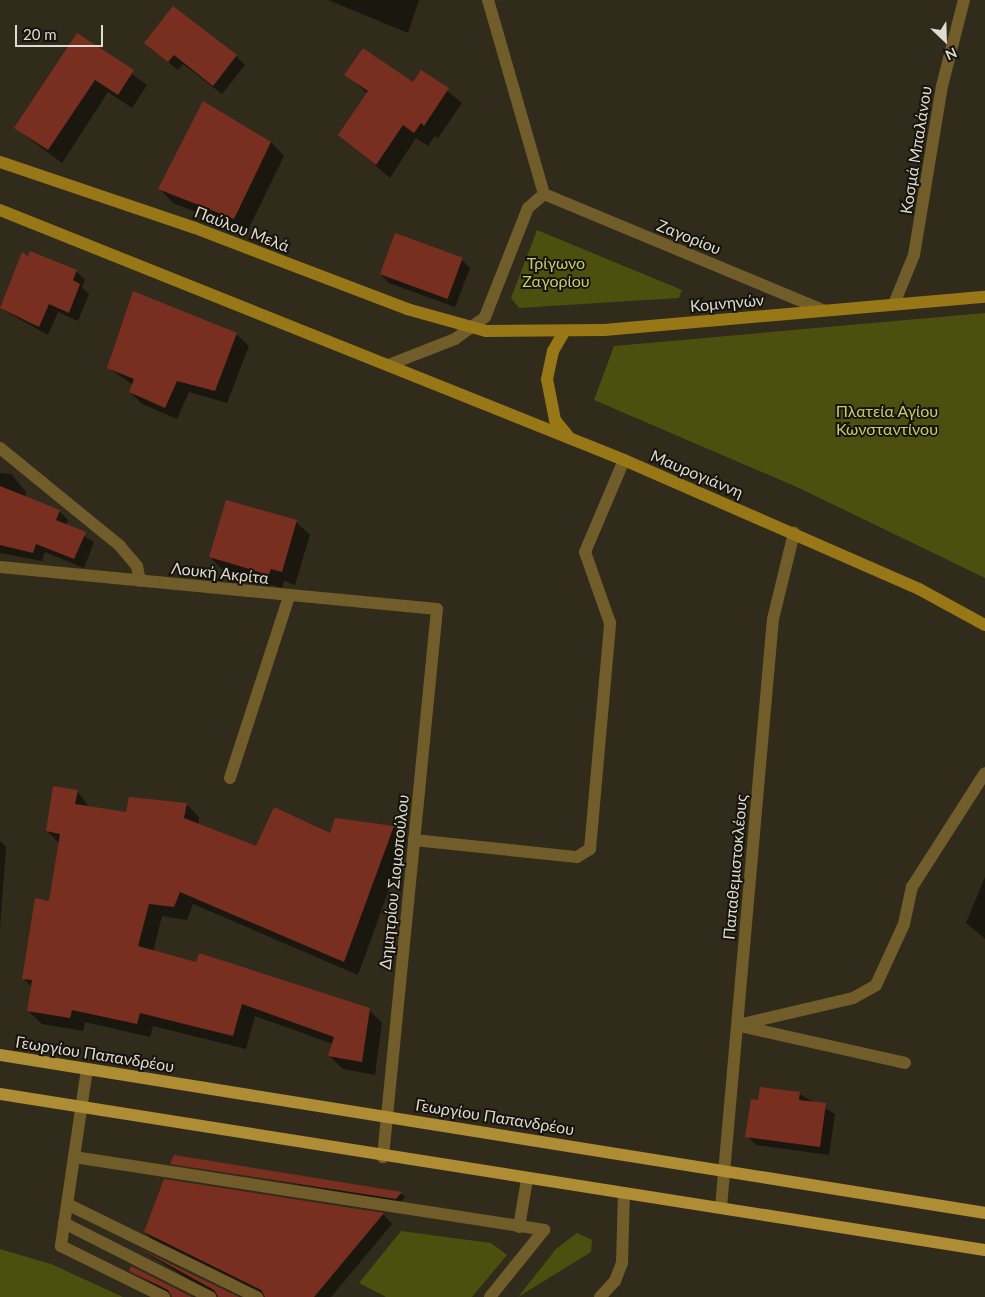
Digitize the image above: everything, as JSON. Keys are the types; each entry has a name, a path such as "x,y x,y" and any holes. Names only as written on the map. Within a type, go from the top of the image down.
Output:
{"main road":[{"name":"Παύλου Μελά","path":"0,162 472,328"},
{"path":"0,210 391,364"},
{"name":"Κομνηνών","path":"472,328 564,332 985,296"},
{"path":"564,332 553,351 548,401 555,420 570,439"},
{"name":"Μαυρογιάννη","path":"391,364 624,460 794,533 919,589 985,625"},
{"name":"Γεωργίου Παπανδρέου","path":"0,1055 725,1169 985,1213"},
{"path":"0,1094 383,1158 721,1206 985,1250"}],"street":[{"path":"391,364 472,328 488,313 528,208 544,194 488,0"},
{"name":"Κοσμά Μπαλάνου","path":"894,304 914,255 942,86 964,0"},
{"name":"Ζαγορίου","path":"544,194 823,310"},
{"path":"0,448 120,546 136,566 140,581"},
{"path":"414,840 577,857 590,849 610,624 585,552 624,460"},
{"name":"Παπαθεμιστοκλέους","path":"721,1206 773,619 794,533"},
{"name":"Λουκή Ακρίτα","path":"0,567 437,609"},
{"path":"230,778 289,596"},
{"name":"Δημητρίου Σιομοπούλου","path":"383,1158 437,609"},
{"path":"738,1026 853,998 876,985 904,924 912,887 985,773"},
{"path":"738,1026 905,1064"},
{"path":"87,1069 61,1246 164,1297"},
{"path":"74,1158 544,1230 490,1297"},
{"path":"519,1227 527,1179"},
{"path":"600,1297 615,1281 622,1263 624,1193"},
{"path":"67,1204 257,1297"},
{"path":"64,1223 210,1297"}],"green space":[{"name":"Τρίγωνο Ζαγορίου","path":"537,230 682,290 679,298 519,308 511,298"},
{"name":"Πλατεία Αγίου Κωνσταντίνου","path":"985,313 985,578 799,488 594,400 614,346"},
{"path":"401,1231 491,1243 507,1255 472,1297 386,1297 359,1283"},
{"path":"577,1233 592,1240 591,1252 518,1297 556,1249"},
{"path":"0,1249 51,1264 123,1297 0,1297"}],"building":[{"path":"173,6 237,55 213,86 174,55 168,62 144,43"},
{"path":"77,33 134,70 118,95 95,80 48,150 14,128"},
{"path":"363,48 413,82 421,70 449,88 424,126 421,123 414,133 403,125 376,165 338,135 368,91 344,75"},
{"path":"203,101 271,142 234,219 158,189"},
{"path":"395,233 463,258 448,299 380,274"},
{"path":"30,251 77,270 73,280 80,284 69,313 49,304 39,327 0,308 22,252 28,256"},
{"path":"133,291 237,333 215,391 177,381 165,408 129,392 134,379 107,368"},
{"path":"0,486 60,510 56,520 86,532 74,559 36,544 33,553 0,545"},
{"path":"226,500 297,520 282,572 271,569 269,575 209,557"},
{"path":"53,786 78,790 75,804 126,812 129,797 187,803 184,818 256,846 274,807 330,833 335,818 394,826 344,962 180,892 174,907 149,904 138,946 196,962 199,953 370,1008 362,1062 328,1056 334,1037 242,1004 233,1036 140,1013 137,1024 72,1010 70,1018 27,1011 32,980 22,979 35,898 49,901 60,834 46,831"},
{"path":"760,1087 800,1092 799,1100 826,1103 820,1147 745,1137 751,1099 758,1100"},
{"path":"174,1155 402,1192 396,1199 170,1164"},
{"path":"164,1179 384,1213 314,1297 265,1297 261,1290 144,1232"},
{"path":"138,1248 239,1297 218,1297 214,1290"},
{"path":"131,1266 192,1297 172,1297 168,1290 129,1271"}]}
